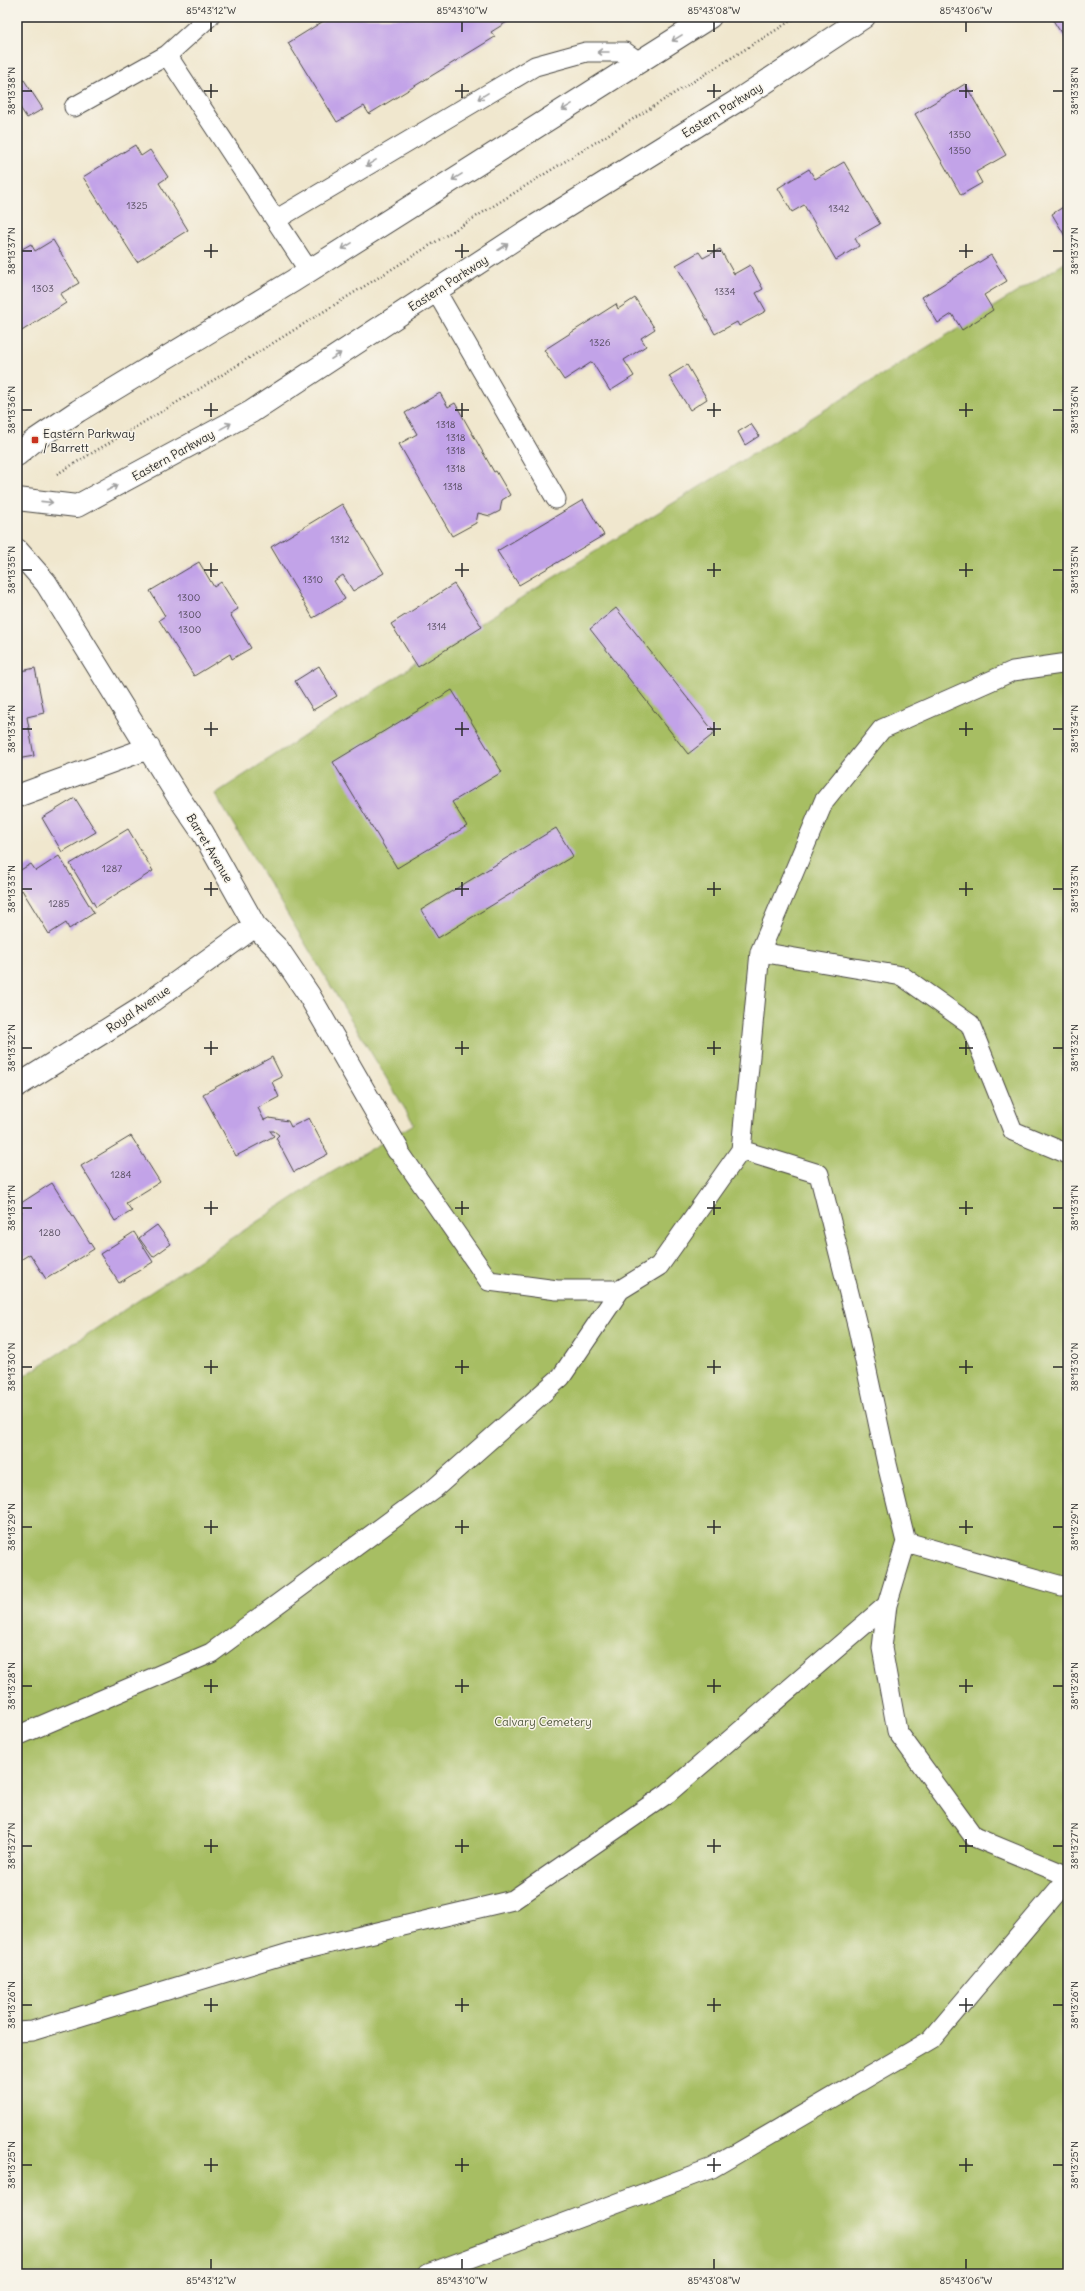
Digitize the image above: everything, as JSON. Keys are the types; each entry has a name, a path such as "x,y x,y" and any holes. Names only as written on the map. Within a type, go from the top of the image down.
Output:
{"main road":[{"path":"17,455 35,440 78,411 309,270 710,17"},
{"name":"Eastern Parkway","path":"17,499 77,506 251,412 524,233 740,99 864,17"},
{"name":"Barret Avenue","path":"17,550 46,583 177,795 203,833 255,926 278,949 309,995 398,1150"},
{"path":"17,796 149,748"},
{"name":"Royal Avenue","path":"17,1086 142,1008 255,926"}],"lane":[{"path":"74,107 167,55 209,17"},
{"path":"277,219 535,66 586,52 625,52 639,62"},
{"path":"167,55 277,219 309,270"},
{"path":"436,291 556,499"},
{"path":"17,1736 212,1653 429,1493 561,1377 620,1290 659,1266 742,1150 760,952 824,801 882,729 1013,671 1068,663"},
{"path":"760,952 902,976 970,1024 1013,1131 1068,1154"},
{"path":"398,1150 489,1281 557,1290 620,1290"},
{"path":"428,2274 712,2168 931,2040 1068,1877 974,1837 897,1731 882,1648 887,1605 906,1542 887,1464 858,1329 819,1174 742,1150"},
{"path":"906,1542 1062,1586 1068,1585"},
{"path":"17,2032 32,2031 289,1953 513,1900 668,1793 887,1605"}],"path":[{"path":"52,477 196,391 797,17"}],"green space":[{"name":"Calvary Cemetery","path":"1068,261 1068,2274 17,2274 17,1381 329,1174 414,1124 215,794 320,725 533,591 746,458"}],"building":[{"path":"330,17 515,17 491,32 495,37 369,114 364,106 337,122 288,43"},
{"path":"1051,17 1068,17 1068,44"},
{"path":"24,80 43,109 27,118 17,103 17,84"},
{"path":"965,84 1006,155 976,172 982,183 961,195 915,114"},
{"path":"135,145 141,156 150,150 168,177 159,183 188,230 137,262 83,177"},
{"path":"844,162 880,224 855,238 859,246 836,260 804,205 792,212 778,188 809,169 815,179"},
{"path":"1068,204 1068,241 1052,214"},
{"path":"53,240 79,283 60,294 66,303 17,334 17,252 31,244 35,251"},
{"path":"720,249 734,274 750,265 763,289 756,293 766,311 739,326 737,322 715,334 676,265 699,252 703,258"},
{"path":"991,255 1007,281 984,295 993,310 962,330 952,314 938,323 922,297"},
{"path":"635,298 655,329 641,338 646,346 624,360 634,376 610,391 592,362 564,380 544,350 616,304 618,309"},
{"path":"687,365 707,399 690,410 669,376"},
{"path":"440,393 448,407 455,403 494,472 496,471 510,495 502,500 500,511 490,516 478,513 476,523 452,536 399,444 417,434 405,413"},
{"path":"751,424 759,436 745,445 738,432"},
{"path":"583,500 604,535 519,585 497,551"},
{"path":"342,504 384,573 353,591 343,575 334,581 345,599 313,618 271,547"},
{"path":"199,562 214,587 221,582 238,609 230,614 251,648 232,659 230,654 194,676 159,620 165,616 150,591"},
{"path":"454,584 482,627 418,667 391,624"},
{"path":"616,608 715,733 688,754 590,629"},
{"path":"319,666 337,696 313,710 295,681"},
{"path":"35,668 44,713 27,717 34,756 17,759 17,672"},
{"path":"452,690 502,772 452,802 467,826 397,868 333,762"},
{"path":"75,798 96,832 62,852 42,818"},
{"path":"556,828 573,856 438,938 421,910"},
{"path":"128,829 153,871 96,907 70,864"},
{"path":"59,856 94,913 69,929 66,923 49,934 22,890 17,894 17,872 31,864 36,871"},
{"path":"272,1057 282,1077 272,1082 279,1097 258,1108 264,1120 269,1118 288,1121 291,1127 309,1118 328,1154 294,1172 276,1138 279,1135 274,1131 270,1131 274,1136 236,1156 203,1094"},
{"path":"131,1136 160,1182 126,1203 132,1211 115,1221 81,1166"},
{"path":"52,1183 94,1249 46,1279 30,1254 17,1262 17,1216 22,1212 18,1205"},
{"path":"157,1225 171,1244 153,1257 139,1238"},
{"path":"134,1232 153,1262 119,1283 100,1254"}],"place":[{"name":"Eastern Parkway / Barrett","path":"35,440"}]}
